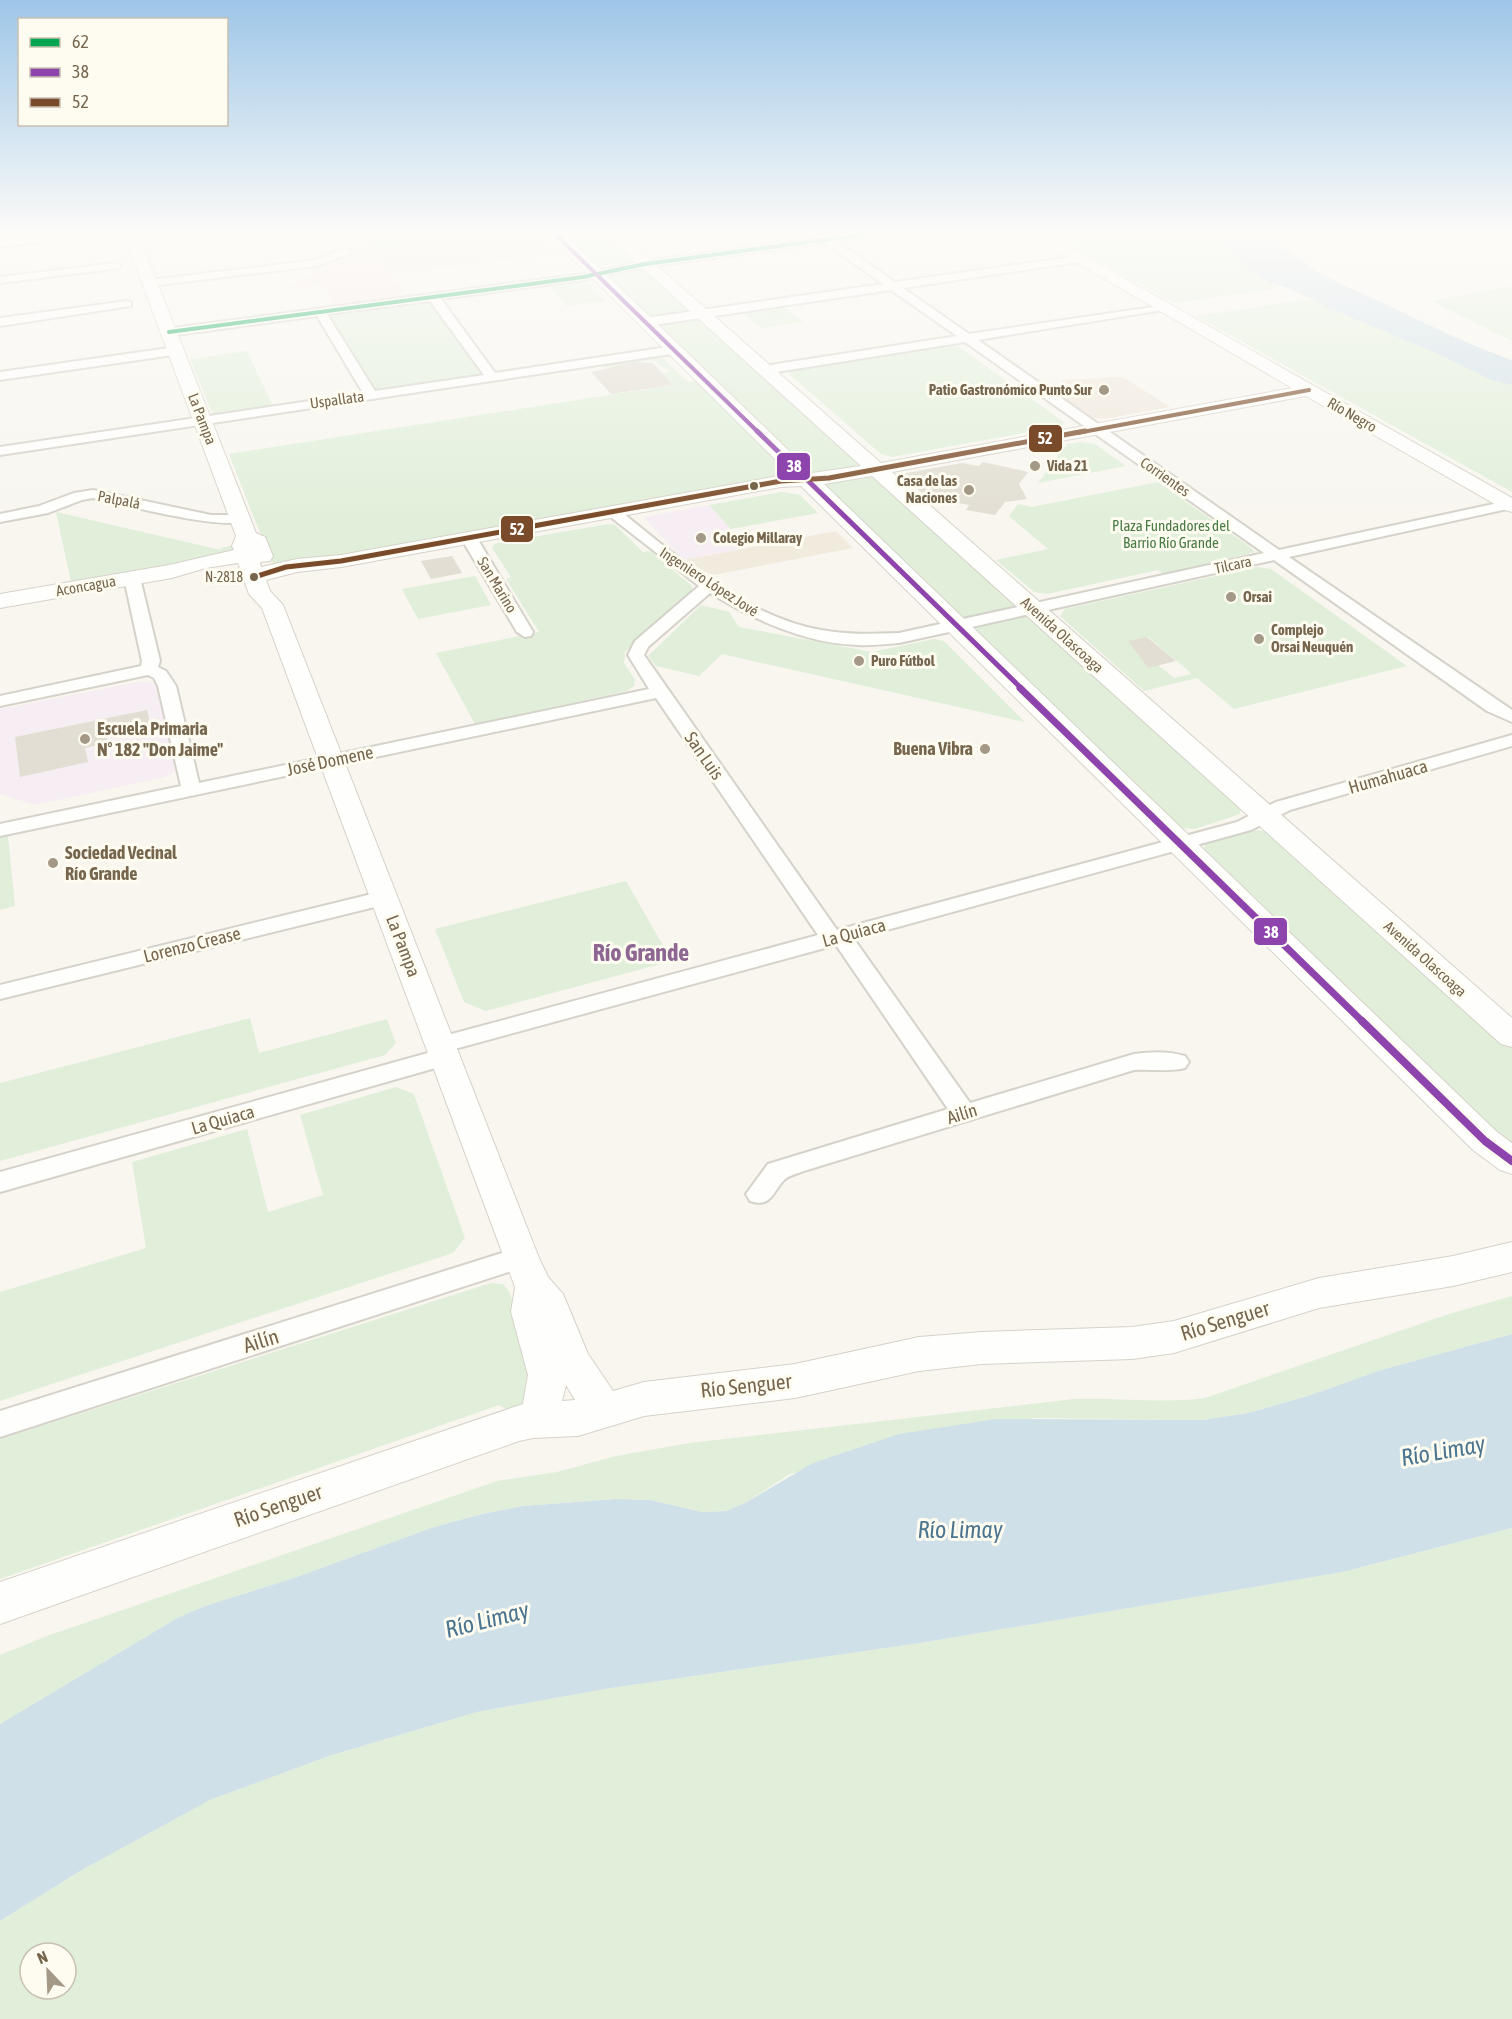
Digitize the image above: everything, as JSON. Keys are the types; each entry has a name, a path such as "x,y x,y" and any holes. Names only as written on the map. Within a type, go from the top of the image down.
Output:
{"main road":[{"name":"La Pampa","path":"168,328 330,760 528,1273 530,1312 548,1375 542,1397 543,1408 572,1418"},
{"path":"652,328 1485,1141 1512,1161"},
{"name":"Avenida Olascoaga","path":"718,328 1512,1036"},
{"name":"Río Negro","path":"1200,328 1510,505"},
{"name":"Aconcagua","path":"0,602 172,571 200,570 257,562 313,570 341,561 781,481 830,478 1309,390"},
{"name":"Río Senguer","path":"0,1603 507,1426 533,1420 572,1418 644,1399 795,1381 919,1354 982,1348 1132,1343 1174,1337 1319,1293 1453,1271 1512,1257"}],"street":[{"path":"169,332 198,328"},
{"path":"330,328 370,395"},
{"path":"456,328 492,377"},
{"name":"Corrientes","path":"953,328 1493,707 1512,717"},
{"path":"764,370 1029,328"},
{"name":"Uspallata","path":"0,451 674,350"},
{"path":"0,376 176,351"},
{"name":"Palpalá","path":"0,518 43,510 76,497 93,494 212,519 257,562"},
{"name":"Tilcara","path":"957,625 1510,505"},
{"name":"Ingeniero López Jové","path":"612,512 677,564 709,586 768,620 825,636 864,641 881,640 957,625"},
{"name":"San Marino","path":"469,538 525,632"},
{"path":"0,701 136,674 149,669 152,661 132,578"},
{"name":"San Luis","path":"709,586 638,650 636,655 640,665 964,1113"},
{"path":"149,669 160,675 167,687 191,790"},
{"name":"José Domene","path":"0,830 660,692"},
{"name":"Humahuaca","path":"1264,815 1282,806 1488,749 1512,740"},
{"name":"La Quiaca","path":"0,1182 837,938 1248,825 1264,815"},
{"name":"Lorenzo Crease","path":"0,992 384,898"},
{"name":"Ailín","path":"759,1194 770,1177 787,1167 1134,1062 1146,1060 1177,1062"},
{"name":"Ailín","path":"0,1424 528,1273"}],"shaded area":[{"name":"Patio Gastronómico Punto Sur","path":"1123,377 1170,407 1105,419 1091,417 1067,400 1061,380"},
{"name":"Colegio Millaray","path":"709,505 748,548 683,560 644,517"},
{"path":"836,531 853,548 713,575 683,560"},
{"name":"Escuela Primaria N° 182 \"Don Jaime\"","path":"143,681 157,684 177,769 166,777 34,805 0,794 0,709"}],"green space":[{"path":"337,328 450,328 485,374 376,391"},
{"path":"660,328 710,328 861,466 824,475 809,473"},
{"path":"1218,328 1378,328 1491,380 1512,385 1512,492"},
{"path":"1486,328 1512,328 1512,341"},
{"path":"947,345 959,347 1064,422 1061,426 892,457 881,454 789,374 792,370"},
{"path":"247,351 274,408 213,415 190,359"},
{"path":"664,359 688,382 698,381 791,473 288,565 274,564 271,561 229,454 673,385 670,381 623,388 670,371 656,363 657,361 643,360"},
{"path":"642,360 605,369 602,366"},
{"path":"1081,442 1095,444 1126,466 1038,483 1067,444"},
{"path":"872,475 1015,603 1013,607 977,616 961,617 823,484"},
{"name":"Plaza Fundadores del Barrio Río Grande","path":"1158,482 1255,552 1163,574 1158,570 1047,594 1034,592 996,560 1048,549 1009,516 1018,504 1032,507"},
{"path":"782,492 800,495 818,513 731,529 709,505"},
{"path":"56,512 221,550 221,548 235,545 235,549 223,555 71,582"},
{"path":"608,524 615,525 643,552 650,551 692,586 692,591 625,652 624,663 635,680 634,686 627,691 475,724 436,653 539,632 506,579 511,577 492,548 494,544"},
{"name":"Complejo Orsai Neuquén","path":"1257,567 1271,569 1407,666 1234,709 1197,678 1144,691 1060,616 1065,609","holes":["1148,637 1191,673 1174,678 1158,665 1148,668 1130,641"]},
{"path":"475,576 491,605 418,619 402,589"},
{"name":"Puro Fútbol","path":"701,605 729,612 739,627 872,652 934,639 944,641 1025,722 722,654 699,676 656,666 648,656"},
{"path":"1018,617 1029,617 1241,808 1240,814 1195,829 1180,828 973,628"},
{"path":"1257,830 1269,832 1512,1046 1512,1152 1204,850 1205,844 1213,840"},
{"path":"8,836 15,906 0,910 0,838"},
{"path":"626,881 672,961 486,1011 464,1002 435,929"},
{"path":"250,1018 259,1053 387,1019 396,1043 385,1055 0,1161 0,1083"},
{"path":"396,1087 414,1094 465,1238 453,1253 0,1401 0,1292 146,1248 132,1162 247,1129 268,1212 323,1195 300,1115"},
{"path":"491,1283 503,1284 509,1291 530,1353 532,1368 530,1383 525,1399 516,1415 499,1405 0,1579 0,1439"},
{"path":"1512,1296 1512,1334 1381,1370 1308,1396 1248,1413 1202,1420 1035,1418 790,1474 745,1503 726,1511 702,1512 650,1500 616,1499 523,1506 434,1527 179,1617 0,1724 0,1655 47,1636 497,1481 557,1472 616,1456 689,1443 1074,1399 1189,1400 1205,1398 1449,1314"},
{"path":"1512,1528 1512,2019 0,2019 0,1921 80,1871 210,1800 329,1756 477,1712 605,1689 920,1643 1343,1572"}],"water":[{"path":"1377,328 1436,328 1512,360 1512,385 1491,380"},
{"name":"Río Limay","path":"1512,1334 1512,1528 1343,1572 920,1643 605,1689 477,1712 329,1756 210,1800 80,1871 0,1921 0,1724 179,1617 205,1606 291,1579 434,1527 482,1514 523,1506 616,1499 650,1500 702,1512 726,1511 745,1503 813,1463 899,1434 996,1419 1202,1420 1248,1413 1308,1396 1381,1370"}],"building":[{"path":"634,362 653,363 673,385 611,394 591,372"},
{"name":"Casa de las Naciones","path":"983,462 1028,472 1019,484 1027,499 1005,502 995,515 966,510 969,505 926,497 901,474 962,463 979,466"},
{"path":"452,556 462,573 431,579 421,561"},
{"path":"1147,637 1176,661 1148,668 1128,641"},
{"path":"147,710 151,728 107,738 108,743 85,748 88,762 20,777 15,737"}],"transit line":[{"name":"62","path":"169,332 197,328"},
{"name":"38","path":"652,328 1485,1141 1512,1161"},
{"name":"52","path":"254,577 286,567 341,561 781,481 829,478 1309,390"}],"place":[{"name":"Patio Gastronómico Punto Sur","path":"1104,390"},
{"name":"Vida 21","path":"1035,466"},
{"name":"Casa de las Naciones","path":"969,490"},
{"name":"Colegio Millaray","path":"701,538"},
{"name":"N-2818","path":"254,577"},
{"name":"Orsai","path":"1231,597"},
{"name":"Complejo Orsai Neuquén","path":"1259,639"},
{"name":"Puro Fútbol","path":"859,661"},
{"name":"Escuela Primaria N° 182 \"Don Jaime\"","path":"85,739"},
{"name":"Buena Vibra","path":"985,749"},
{"name":"Sociedad Vecinal Río Grande","path":"53,863"}],"district":[{"name":"Río Grande","path":"641,953"}]}
